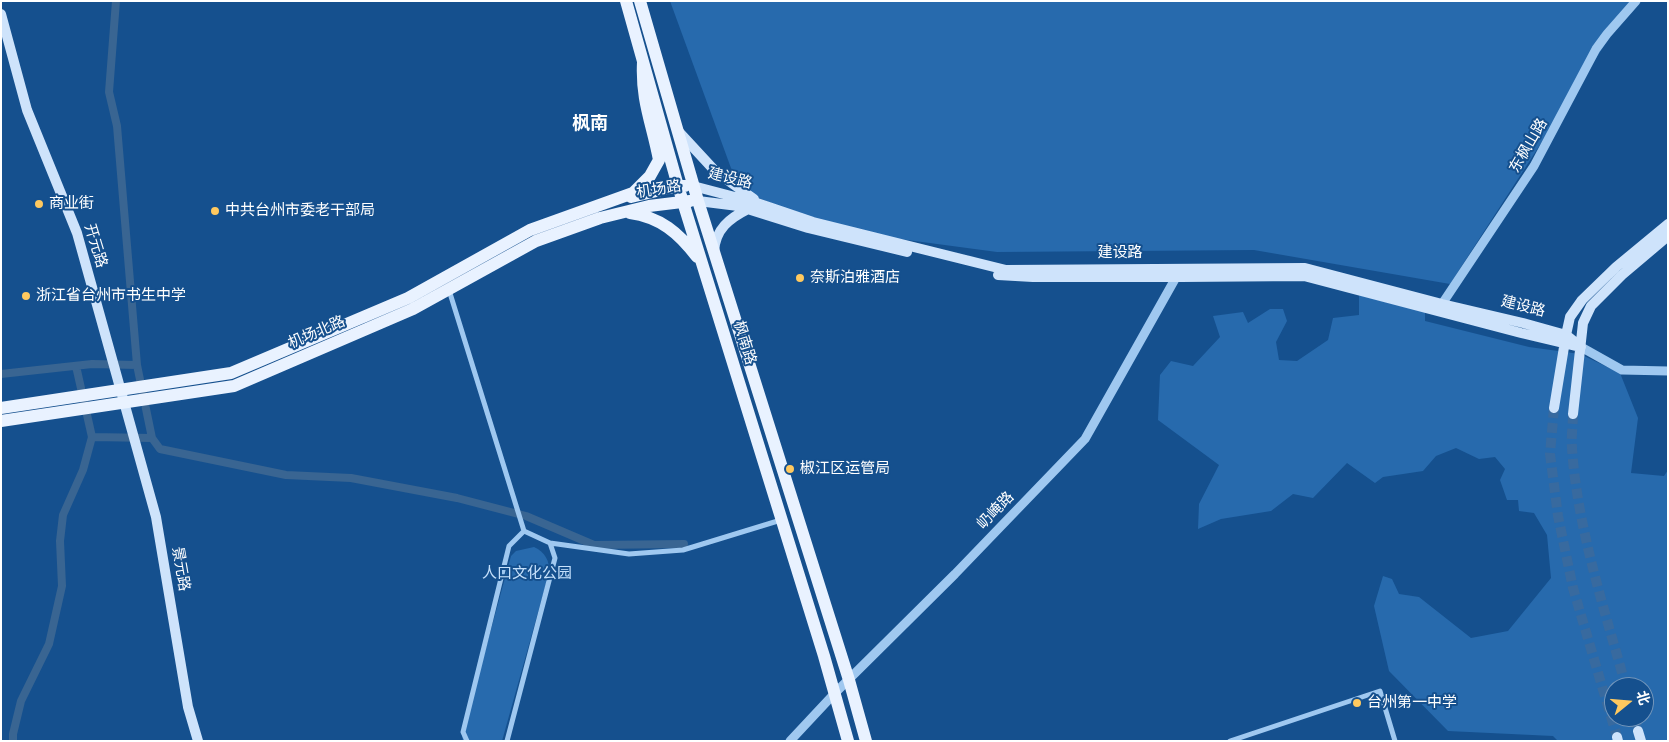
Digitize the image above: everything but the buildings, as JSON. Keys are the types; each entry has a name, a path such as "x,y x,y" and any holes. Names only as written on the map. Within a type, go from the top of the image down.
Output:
{"main road":[{"name":"枫南路","path":"626,1 682,201 848,741"},
{"name":"枫南路","path":"640,1 693,186 849,680 866,741"},
{"name":"开元路","path":"1,14 27,110 77,233 121,392"},
{"path":"616,200 634,193 640,188 650,176 659,160 645,104 642,83 643,62"},
{"path":"677,129 716,172 761,204"},
{"name":"建设路","path":"678,186 693,186 761,204 813,222 1006,270 1304,276 1565,340"},
{"name":"机场路","path":"616,200 678,186"},
{"name":"机场北路","path":"1,408 121,392 231,374 408,298 530,230 616,200"},
{"name":"机场路","path":"625,212 682,201 698,201"},
{"name":"建设路","path":"698,201 748,209 808,228 1004,276 1179,273 1305,268 1523,323 1580,347"},
{"path":"714,253 718,232 729,220 748,209"},
{"path":"625,212 651,218 670,228 682,239 702,264"},
{"name":"机场北路","path":"1,421 121,392 234,386 413,309 536,241 600,218 625,212"},
{"path":"1554,408 1570,317 1582,300 1616,267 1668,224"},
{"path":"1573,414 1582,323 1591,306 1622,275 1668,236"},
{"name":"景元路","path":"121,392 156,517 188,707 198,741"}],"street":[{"name":"东枫山路","path":"1442,304 1551,138 1596,48 1636,1"},
{"name":"屷崦路","path":"790,741 1085,439 1179,273"},
{"path":"448,289 524,531 550,543 629,554 683,550 781,520"},
{"path":"1580,347 1622,370 1668,371"},
{"path":"467,741 463,732 500,579 509,546 524,531"},
{"path":"507,741 555,558 550,543"},
{"path":"1230,741 1380,691 1395,741"}],"green space":[{"path":"670,1 1633,1 1450,284 1254,250 997,252 840,231 739,190"},
{"path":"1359,295 1425,312 1425,321 1529,347 1580,354 1620,373 1638,418 1631,473 1664,476 1668,470 1668,741 1558,741 1553,736 1448,731 1389,671 1374,606 1383,576 1392,579 1399,594 1419,597 1471,638 1508,631 1551,578 1547,535 1534,513 1519,511 1518,500 1507,500 1500,480 1505,469 1495,457 1479,459 1456,448 1436,456 1423,471 1383,477 1375,483 1347,463 1313,498 1293,494 1271,511 1221,519 1198,529 1199,504 1219,465 1158,420 1160,375 1171,361 1193,366 1220,337 1213,316 1243,312 1248,323 1270,309 1283,309 1287,321 1276,342 1279,360 1297,361 1328,340 1333,318 1359,315"},
{"name":"人口文化公园","path":"534,547 546,557 549,573 502,741 463,741 462,736 511,556 516,551"}],"waterway":[{"path":"116,1 109,92 117,126 137,365"},
{"path":"1,374 92,364 137,365 152,438 160,449 286,475 351,478 457,498 526,516 594,545 684,544"},
{"path":"13,741 21,701 49,644 62,586 60,541 63,515 83,470 92,437 76,366"},
{"path":"92,437 152,438"}],"tunnel":[{"path":"1554,408 1550,454 1558,516 1573,588 1617,737"},
{"path":"1573,414 1572,448 1580,508 1593,569 1623,677"},
{"path":"1637,727 1638,731"}],"place":[{"name":"商业街","path":"39,204"},
{"name":"中共台州市委老干部局","path":"215,211"},
{"name":"奈斯泊雅酒店","path":"800,278"},
{"name":"浙江省台州市书生中学","path":"26,296"},
{"name":"椒江区运管局","path":"790,469"},
{"name":"台州第一中学","path":"1357,703"}],"district":[{"name":"枫南","path":"590,124"}]}
